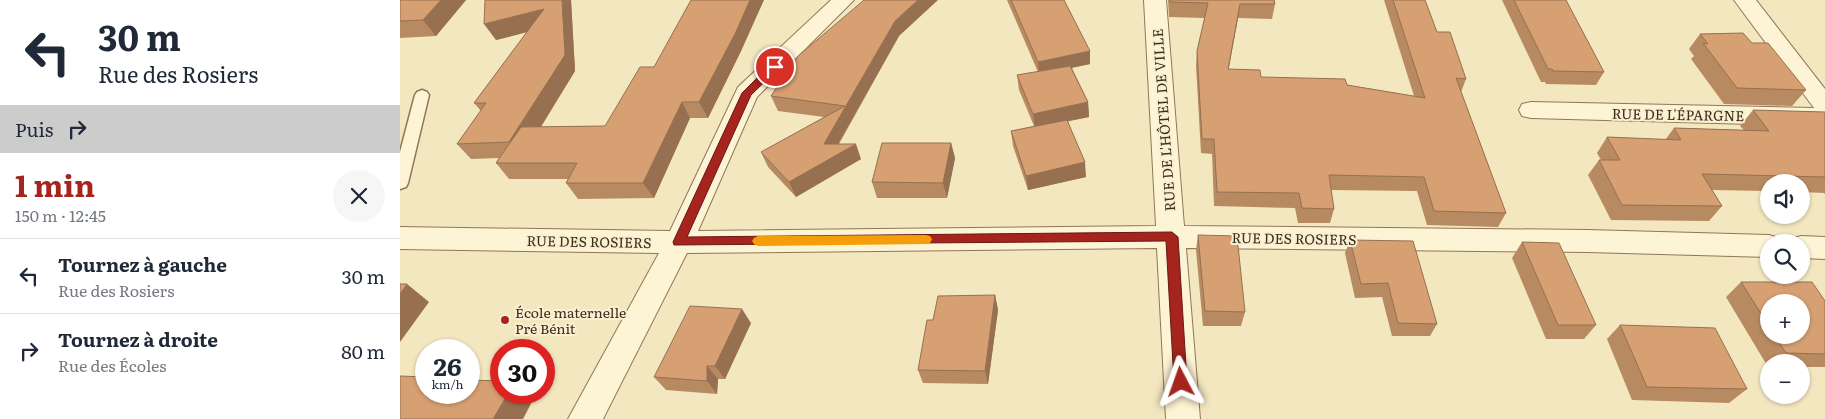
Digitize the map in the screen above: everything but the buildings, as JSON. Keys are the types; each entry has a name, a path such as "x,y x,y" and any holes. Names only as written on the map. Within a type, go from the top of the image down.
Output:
{"street":[{"path":"585,419 679,242 747,93 844,0"},
{"name":"RUE DE L'HÔTEL DE VILLE","path":"1155,0 1183,419"},
{"path":"1745,0 1825,106"},
{"name":"RUE DE L'ÉPARGNE","path":"1531,110 1825,116"},
{"name":"RUE DES ROSIERS","path":"400,238 679,242 1172,237 1616,241 1760,246"},
{"path":"1810,247 1825,248"}],"lane":[{"path":"400,183 422,95"}],"slow traffic":[{"path":"758,241 926,239"}],"place":[{"name":"École maternelle Pré Bénit","path":"505,320"}],"route":[{"path":"775,67 747,93 679,242 1172,237 1181,382"}]}
